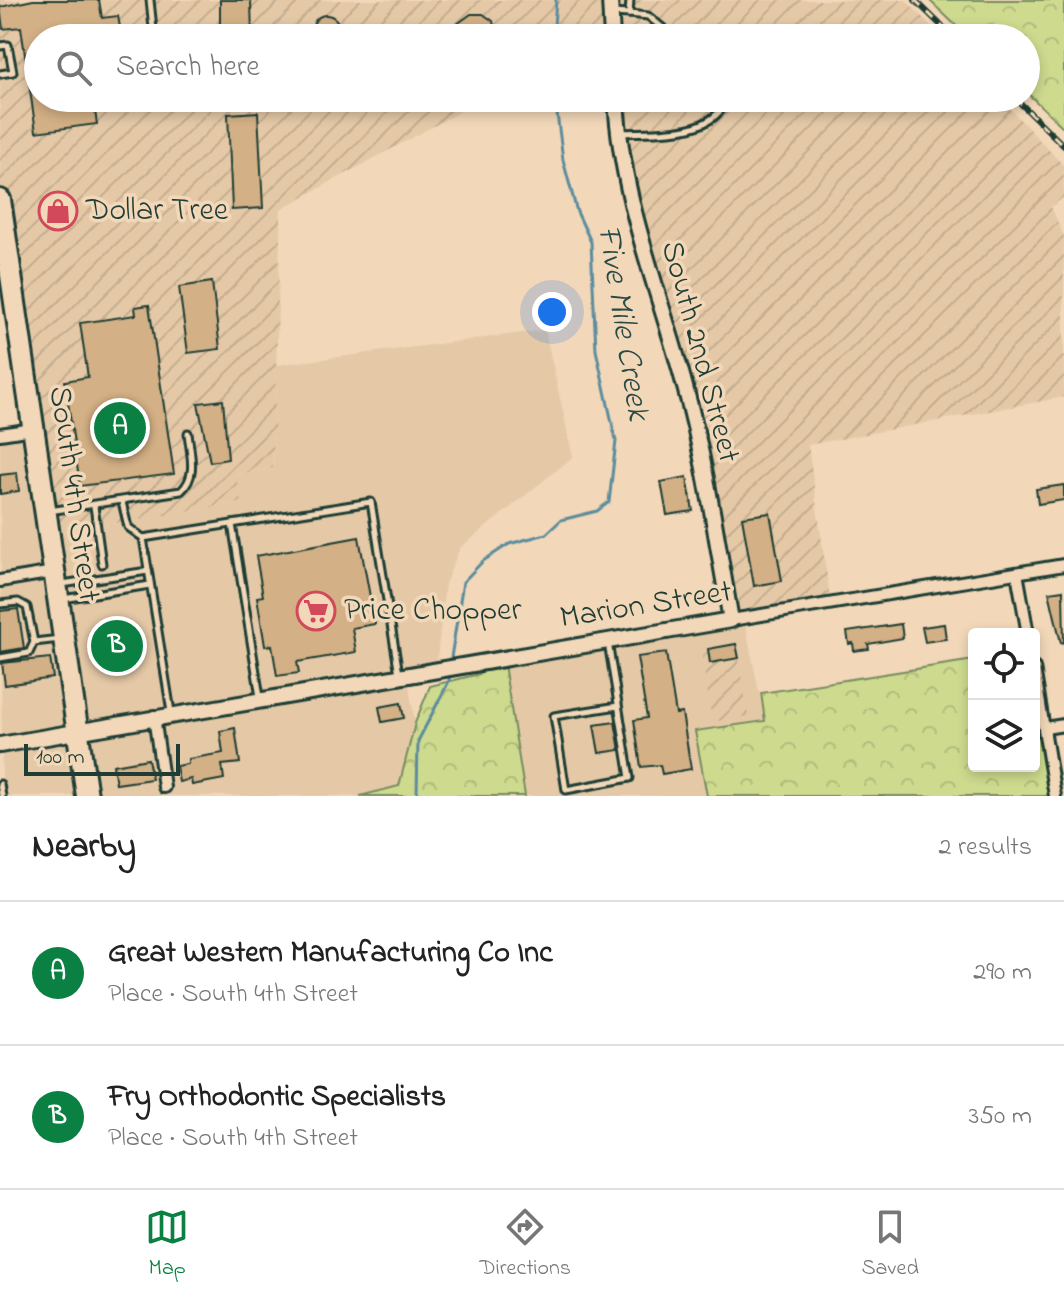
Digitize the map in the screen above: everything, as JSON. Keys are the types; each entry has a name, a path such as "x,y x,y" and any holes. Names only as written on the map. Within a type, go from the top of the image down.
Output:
{"highway":[{"name":"South 4th Street","path":"0,200 5,270 46,512 87,796"}],"street":[{"name":"South 2nd Street","path":"617,112 634,223 685,388 731,620"},
{"path":"0,434 33,429"},
{"name":"Marion Street","path":"0,745 482,661 1062,568"},
{"path":"1017,573 1027,628"},
{"path":"0,581 56,585"},
{"path":"1040,700 1055,796"},
{"path":"154,716 167,791"},
{"path":"1045,728 1064,725"}],"lane":[{"path":"150,0 153,24"},
{"path":"629,14 630,0"},
{"path":"611,7 629,14 648,16 658,24"},
{"path":"0,46 8,45 13,72 0,74"},
{"path":"618,133 695,127 711,121 720,112"},
{"path":"46,512 170,494 189,484 192,472 188,433"},
{"path":"122,502 128,527 143,538 171,713"},
{"path":"143,538 371,502 400,675"},
{"path":"94,506 102,564"},
{"path":"232,524 260,698"},
{"path":"56,585 148,571"},
{"path":"56,585 150,585"},
{"path":"0,604 18,602 27,607 34,642 29,653 0,658"},
{"path":"34,642 64,639"},
{"path":"608,641 630,778 566,790 554,716 618,706"},
{"path":"0,784 2,796"}],"shaded area":[{"path":"0,0 906,0 929,24 24,24 24,112 459,112 281,209 273,468 236,474 241,503 49,534 0,200"},
{"path":"618,112 1013,112 1064,166 1064,197 1051,207 1064,236 1064,397 808,445 831,604 731,620 707,487 634,223"},
{"path":"545,330 573,457 460,548 445,584 436,669 407,674 415,723 399,786 360,796 2,796 0,434 33,429 49,534 240,503 236,474 273,468 276,365"},
{"path":"744,618 765,720 695,732 707,796 525,796 503,658"},
{"path":"708,649 711,662 739,658 748,716 712,722 701,650"}],"green space":[{"path":"929,0 1064,0 1064,128 1040,105 1040,24 954,24"},
{"path":"503,658 525,796 360,796 399,786 415,723 430,686 479,674"},
{"path":"968,661 968,772 1040,772 1040,705 1055,796 707,796 695,731 765,721 761,693"}],"building":[{"path":"33,0 99,0 102,18 118,16 119,24 24,24 24,48 21,27 3,29 0,7"},
{"path":"220,0 251,0 252,24 220,24"},
{"path":"471,14 483,14 494,24 457,24"},
{"path":"326,15 338,24 314,24"},
{"path":"33,112 95,112 97,124 36,132"},
{"path":"258,112 263,208 232,210 228,114"},
{"path":"212,282 220,349 188,353 179,287"},
{"path":"149,305 174,474 80,486 65,381 88,377 80,323 136,315 135,307"},
{"path":"223,400 228,459 210,462 198,403"},
{"path":"17,473 19,491 0,494 0,475"},
{"path":"687,477 693,511 667,515 661,482"},
{"path":"1064,485 1064,500 1038,504 1036,489"},
{"path":"770,513 782,581 754,586 742,517"},
{"name":"Price Chopper","path":"359,537 375,624 352,628 356,652 297,662 299,673 277,676 272,645 265,646 257,597 263,596 256,556"},
{"path":"1063,590 1064,642 1061,643 1049,592"},
{"path":"18,609 24,648 0,652 0,611"},
{"path":"901,624 903,638 868,644 869,649 854,651 853,643 849,644 847,632"},
{"path":"944,624 946,639 925,642 922,627"},
{"path":"131,625 137,662 104,667 98,631"},
{"path":"736,644 739,658 710,663 708,649"},
{"path":"666,653 676,714 682,713 691,769 662,774 660,765 641,767 634,720 647,718 637,657"},
{"path":"50,658 53,678 5,685 2,663"},
{"path":"401,703 404,718 382,722 379,707"},
{"path":"615,722 620,750 599,753 594,725"},
{"path":"235,728 240,763 222,765 224,779 192,785 191,779 179,782 176,766 188,764 188,759 223,753 220,731"},
{"path":"148,759 152,779 116,784 113,765"}],"waterway":[{"name":"Five Mile Creek","path":"554,24 556,0"},
{"name":"Five Mile Creek","path":"450,664 463,582 483,561 509,544 546,534 561,520 597,511 609,502 616,441 596,350 591,242 577,212 563,160 557,112"},
{"name":"Five Mile Creek","path":"417,796 418,741 449,681 450,671"}],"railway":[{"path":"915,0 940,24"},
{"path":"1029,112 1064,146"}],"place":[{"name":"Dollar Tree","path":"58,211"},
{"name":"Great Western Manufacturing Co Inc","path":"120,428"},
{"name":"Price Chopper","path":"316,611"},
{"name":"Fry Orthodontic Specialists","path":"117,646"}]}
